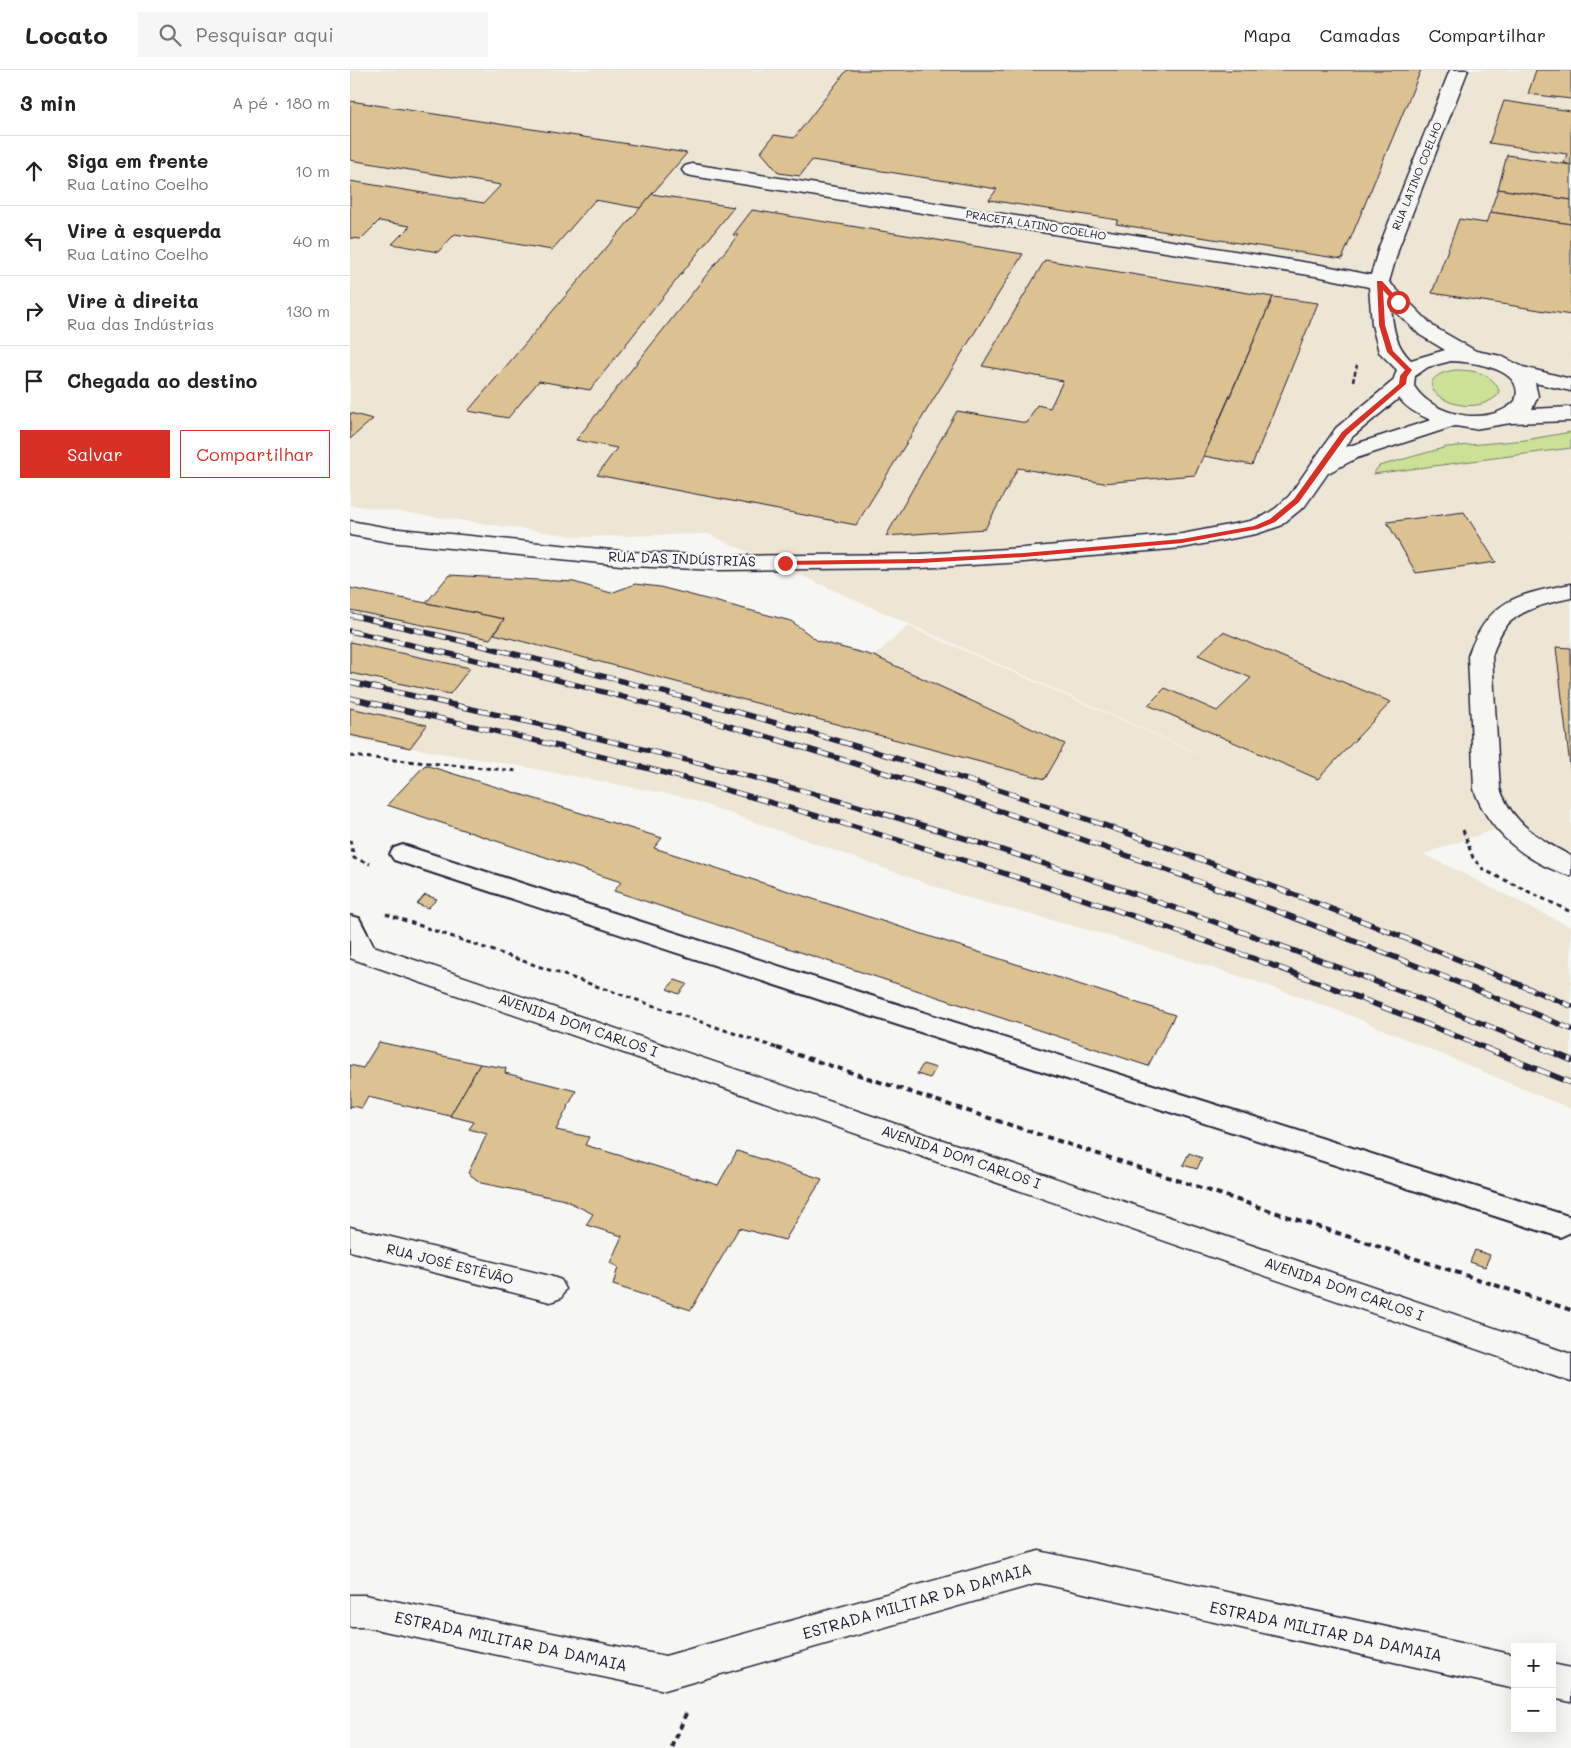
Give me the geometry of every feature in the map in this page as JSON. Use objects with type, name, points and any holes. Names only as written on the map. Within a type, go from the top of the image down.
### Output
[{"type":"street","name":"RUA LATINO COELHO","points":[[1453,420],[1433,415],[1417,406],[1406,395],[1406,377],[1390,352],[1382,325],[1380,283],[1389,247],[1459,70]]},
{"type":"street","name":"PRACETA LATINO COELHO","points":[[692,170],[1321,271],[1380,283]]},
{"type":"street","points":[[1380,283],[1426,331],[1470,356],[1495,362],[1515,372],[1571,385]]},
{"type":"street","name":"RUA DAS INDÚSTRIAS","points":[[350,528],[389,535],[622,558],[718,563],[920,561],[1024,555],[1182,541],[1256,528],[1272,521],[1297,501],[1344,433],[1406,377],[1419,362],[1434,357],[1470,356]]},
{"type":"street","points":[[1510,416],[1521,409],[1527,400],[1528,391],[1524,381],[1515,372]]},
{"type":"street","points":[[1453,420],[1473,422],[1510,416],[1571,414]]},
{"type":"street","name":"RUA DAS INDÚSTRIAS","points":[[1320,470],[1349,454],[1453,420]]},
{"type":"street","points":[[1571,591],[1531,600],[1499,619],[1488,637],[1480,656],[1487,789],[1490,802],[1498,815],[1520,838],[1571,867]]},
{"type":"street","name":"AVENIDA DOM CARLOS I","points":[[356,950],[1571,1368]]},
{"type":"street","name":"RUA JOSÉ ESTÊVÃO","points":[[350,1239],[550,1289]]},
{"type":"street","name":"ESTRADA MILITAR DA DAMAIA","points":[[350,1611],[365,1611],[665,1673],[1039,1567],[1511,1671]]},
{"type":"street","points":[[1556,1682],[1571,1685]]},
{"type":"lane","points":[[403,854],[874,1007],[1560,1225]]},
{"type":"lane","points":[[350,925],[356,950]]},
{"type":"path","points":[[350,756],[518,771]]},
{"type":"path","points":[[378,911],[815,1061],[1571,1310]]},
{"type":"shaded area","points":[[350,70],[1571,70],[1571,854],[1505,826],[1424,854],[1571,927],[1571,1109],[1342,1012],[1252,980],[1099,933],[965,897],[684,797],[508,764],[350,738],[350,588],[504,619],[494,634],[1045,779],[1065,744],[874,656],[908,626],[1235,770],[708,534],[581,537],[350,505]]},
{"type":"green space","points":[[1455,370],[1481,373],[1487,376],[1499,391],[1497,396],[1483,404],[1468,406],[1441,398],[1433,390],[1432,382],[1438,375]]},
{"type":"green space","points":[[1571,432],[1571,448],[1373,474],[1379,466],[1447,447],[1525,440]]},
{"type":"building","points":[[847,70],[1421,70],[1342,259],[1116,224],[1118,220],[989,200],[997,189],[812,160],[800,176],[779,173],[761,152],[774,135],[794,138]]},
{"type":"building","points":[[1536,70],[1571,70],[1571,99],[1528,94]]},
{"type":"building","points":[[350,101],[687,153],[640,208],[595,200],[552,250],[455,234],[438,252],[392,244],[410,226],[379,221],[361,239],[350,238],[350,181],[484,203],[501,185],[350,160]]},
{"type":"building","points":[[1504,101],[1571,111],[1571,165],[1564,163],[1567,154],[1489,143]]},
{"type":"building","points":[[1507,155],[1571,165],[1571,200],[1498,189]]},
{"type":"building","points":[[1498,189],[1571,200],[1571,224],[1490,212]]},
{"type":"building","points":[[652,194],[734,207],[590,390],[539,381],[508,418],[468,411]]},
{"type":"building","points":[[752,210],[1023,254],[856,525],[597,475],[617,448],[576,440],[738,235],[733,235]]},
{"type":"building","points":[[1490,212],[1571,224],[1571,315],[1432,293],[1459,219],[1486,223]]},
{"type":"building","points":[[1045,260],[1273,297],[1195,475],[1103,483],[1018,468],[985,529],[886,536],[957,411],[1027,423],[1037,405],[1050,408],[1063,381],[982,366]]},
{"type":"building","points":[[1273,297],[1318,303],[1252,465],[1204,456]]},
{"type":"building","points":[[350,413],[373,419],[350,439]]},
{"type":"building","points":[[1464,512],[1496,562],[1416,573],[1387,522]]},
{"type":"building","points":[[449,575],[574,582],[611,593],[635,584],[660,587],[791,621],[818,641],[874,656],[1065,744],[1045,779],[494,634],[504,619],[426,603]]},
{"type":"building","points":[[350,588],[504,619],[490,639],[350,610]]},
{"type":"building","points":[[1223,632],[1391,702],[1318,779],[1148,705],[1165,688],[1217,711],[1251,678],[1198,655]]},
{"type":"building","points":[[350,642],[470,668],[450,694],[350,673]]},
{"type":"building","points":[[1556,647],[1571,648],[1571,775]]},
{"type":"building","points":[[350,708],[427,725],[410,748],[350,735]]},
{"type":"building","points":[[425,765],[662,838],[654,848],[1175,1015],[1148,1066],[614,891],[621,882],[387,805]]},
{"type":"building","points":[[425,895],[437,899],[428,908],[417,904]]},
{"type":"building","points":[[675,980],[687,984],[679,994],[667,989]]},
{"type":"building","points":[[379,1042],[480,1064],[450,1116],[368,1097],[362,1108],[351,1106],[350,1108],[350,1065],[363,1068]]},
{"type":"building","points":[[480,1064],[506,1068],[505,1073],[576,1091],[556,1130],[589,1137],[585,1145],[718,1185],[737,1151],[822,1179],[785,1240],[739,1228],[691,1310],[613,1285],[618,1267],[610,1263],[622,1236],[586,1225],[593,1214],[565,1200],[481,1183],[468,1173],[487,1134],[469,1129],[474,1122],[450,1116]]},
{"type":"building","points":[[923,1064],[936,1068],[930,1078],[917,1074]]},
{"type":"building","points":[[1189,1153],[1202,1158],[1197,1169],[1183,1165]]},
{"type":"building","points":[[1475,1250],[1490,1255],[1485,1267],[1470,1262]]},
{"type":"railway","points":[[350,615],[660,691],[891,756],[967,780],[1120,831],[1271,886],[1571,1006]]},
{"type":"railway","points":[[350,631],[625,697],[788,743],[987,806],[1184,876],[1378,950],[1571,1029]]},
{"type":"railway","points":[[350,682],[668,755],[794,788],[944,832],[1118,888],[1290,949],[1545,1049]]},
{"type":"railway","points":[[350,698],[508,734],[665,773],[770,802],[978,865],[1184,933],[1286,970],[1488,1049]]},
{"type":"railway","points":[[1485,1048],[1571,1083]]},
{"type":"railway","points":[[1542,1048],[1571,1060]]},
{"type":"route","points":[[785,563],[920,561],[1024,555],[1182,541],[1256,528],[1272,521],[1297,501],[1344,433],[1365,418],[1402,384],[1408,370],[1390,352],[1382,325],[1380,283],[1398,302]]}]
